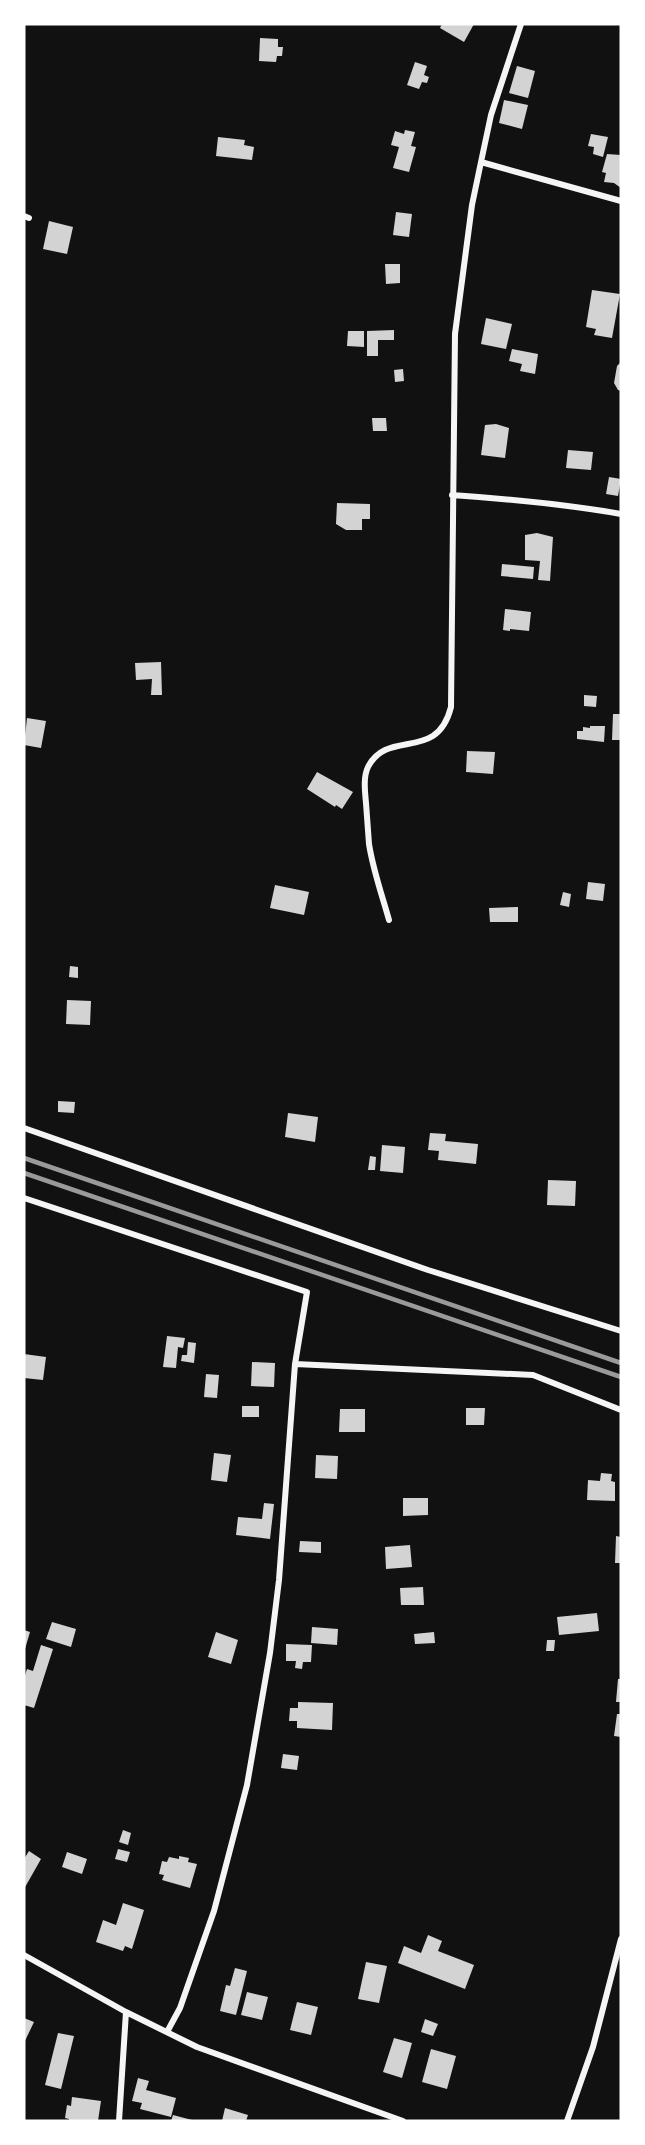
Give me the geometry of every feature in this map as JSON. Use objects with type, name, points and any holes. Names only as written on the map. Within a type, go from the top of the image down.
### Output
[{"type":"street","points":[[389,920],[369,846],[365,784],[368,768],[378,754],[393,747],[423,741],[437,734],[447,722],[451,707],[455,334],[472,205],[491,115],[521,24]]},
{"type":"street","points":[[481,162],[621,201]]},
{"type":"street","points":[[452,495],[583,507],[621,515]]},
{"type":"street","points":[[24,1128],[428,1270],[621,1331]]},
{"type":"street","points":[[24,1198],[306,1292],[295,1364],[279,1580],[270,1653],[247,1785],[214,1911],[180,2008],[167,2032]]},
{"type":"street","points":[[295,1364],[533,1375],[621,1410]]},
{"type":"street","points":[[567,2121],[593,2048],[621,1939]]},
{"type":"street","points":[[24,1955],[126,2012],[197,2047],[403,2121]]},
{"type":"street","points":[[120,2121],[126,2012]]},
{"type":"building","points":[[442,24],[474,24],[464,42],[440,28]]},
{"type":"building","points":[[260,38],[278,39],[278,47],[283,47],[282,56],[277,56],[276,62],[259,61]]},
{"type":"building","points":[[415,62],[427,66],[424,75],[429,77],[427,83],[422,82],[419,89],[407,85]]},
{"type":"building","points":[[517,66],[535,71],[528,98],[509,93]]},
{"type":"building","points":[[504,100],[528,105],[522,129],[499,123]]},
{"type":"building","points":[[405,130],[415,132],[411,146],[416,147],[409,172],[393,168],[399,147],[391,145],[395,131],[404,134]]},
{"type":"building","points":[[591,134],[608,137],[603,157],[593,154],[594,147],[588,146]]},
{"type":"building","points":[[218,137],[245,140],[244,145],[254,147],[252,160],[216,156]]},
{"type":"building","points":[[607,154],[621,155],[621,188],[614,183],[604,182],[606,173],[602,172]]},
{"type":"building","points":[[396,212],[412,214],[409,237],[393,235]]},
{"type":"building","points":[[49,221],[73,227],[67,254],[43,249]]},
{"type":"building","points":[[385,264],[400,264],[400,283],[386,284]]},
{"type":"building","points":[[592,290],[620,294],[612,338],[594,335],[596,329],[586,327]]},
{"type":"building","points":[[486,318],[512,324],[506,349],[481,344]]},
{"type":"building","points":[[394,330],[394,340],[378,340],[378,356],[367,356],[367,331]]},
{"type":"building","points":[[348,331],[364,331],[364,347],[347,346]]},
{"type":"building","points":[[512,349],[538,354],[535,374],[520,371],[522,364],[509,361]]},
{"type":"building","points":[[621,362],[621,391],[614,383],[617,366]]},
{"type":"building","points":[[403,369],[404,381],[395,382],[394,370]]},
{"type":"building","points":[[372,418],[386,418],[387,431],[373,431]]},
{"type":"building","points":[[496,424],[509,428],[505,458],[481,455],[485,425]]},
{"type":"building","points":[[568,450],[593,452],[591,470],[566,468]]},
{"type":"building","points":[[609,477],[621,479],[618,496],[606,494]]},
{"type":"building","points":[[337,503],[370,504],[370,519],[362,519],[362,530],[346,530],[336,524]]},
{"type":"building","points":[[537,533],[553,537],[550,581],[538,580],[540,561],[525,560],[525,535]]},
{"type":"building","points":[[502,564],[534,567],[533,579],[501,576]]},
{"type":"building","points":[[505,609],[531,612],[529,631],[503,630]]},
{"type":"building","points":[[161,662],[162,695],[151,695],[152,679],[136,680],[135,663]]},
{"type":"building","points":[[584,695],[597,696],[596,707],[584,706]]},
{"type":"building","points":[[613,714],[621,714],[621,740],[612,740]]},
{"type":"building","points":[[27,718],[46,721],[41,748],[24,745]]},
{"type":"building","points":[[590,726],[605,726],[604,742],[577,739],[577,731],[583,731],[583,727],[590,728]]},
{"type":"building","points":[[467,751],[495,752],[493,774],[466,772]]},
{"type":"building","points":[[317,772],[353,792],[342,809],[307,789]]},
{"type":"building","points":[[588,882],[605,884],[603,901],[586,899]]},
{"type":"building","points":[[275,885],[309,892],[304,915],[270,908]]},
{"type":"building","points":[[563,892],[571,894],[569,907],[560,905]]},
{"type":"building","points":[[518,907],[518,922],[490,922],[489,908]]},
{"type":"building","points":[[70,966],[78,967],[78,978],[69,977]]},
{"type":"building","points":[[67,1000],[91,1001],[90,1025],[66,1024]]},
{"type":"building","points":[[58,1101],[75,1102],[74,1113],[58,1112]]},
{"type":"building","points":[[288,1113],[318,1117],[315,1142],[285,1137]]},
{"type":"building","points":[[430,1133],[446,1134],[445,1141],[478,1144],[476,1164],[438,1160],[439,1151],[428,1150]]},
{"type":"building","points":[[382,1145],[405,1147],[403,1173],[380,1171]]},
{"type":"building","points":[[370,1156],[376,1157],[375,1170],[368,1170]]},
{"type":"building","points":[[548,1180],[576,1181],[575,1206],[547,1205]]},
{"type":"building","points":[[167,1336],[185,1338],[183,1348],[178,1347],[176,1368],[163,1367]]},
{"type":"building","points":[[188,1342],[196,1343],[194,1363],[181,1361],[182,1355],[187,1355]]},
{"type":"building","points":[[24,1354],[46,1357],[43,1380],[24,1378]]},
{"type":"building","points":[[252,1362],[275,1363],[274,1387],[251,1386]]},
{"type":"building","points":[[206,1374],[219,1375],[217,1398],[204,1397]]},
{"type":"building","points":[[242,1406],[259,1406],[259,1417],[242,1417]]},
{"type":"building","points":[[466,1408],[485,1408],[484,1425],[466,1425]]},
{"type":"building","points":[[340,1409],[365,1409],[365,1432],[339,1432]]},
{"type":"building","points":[[214,1453],[231,1455],[227,1482],[211,1480]]},
{"type":"building","points":[[316,1455],[338,1456],[337,1479],[315,1478]]},
{"type":"building","points":[[601,1473],[612,1474],[611,1481],[615,1482],[615,1501],[587,1500],[588,1480],[600,1481]]},
{"type":"building","points":[[403,1498],[428,1498],[428,1515],[403,1516]]},
{"type":"building","points":[[264,1503],[274,1504],[270,1539],[236,1535],[238,1517],[262,1519]]},
{"type":"building","points":[[616,1536],[621,1537],[621,1563],[615,1563]]},
{"type":"building","points":[[300,1541],[321,1542],[321,1553],[299,1552]]},
{"type":"building","points":[[410,1545],[412,1567],[386,1569],[385,1547]]},
{"type":"building","points":[[423,1587],[424,1605],[401,1605],[400,1588]]},
{"type":"building","points":[[597,1613],[599,1631],[559,1635],[557,1617]]},
{"type":"building","points":[[52,1622],[76,1629],[71,1647],[46,1639]]},
{"type":"building","points":[[312,1627],[338,1629],[337,1645],[311,1643]]},
{"type":"building","points":[[24,1630],[30,1632],[25,1649],[24,1649]]},
{"type":"building","points":[[216,1632],[238,1640],[231,1664],[208,1657]]},
{"type":"building","points":[[434,1632],[435,1643],[415,1644],[414,1634]]},
{"type":"building","points":[[547,1640],[555,1640],[554,1651],[546,1651]]},
{"type":"building","points":[[286,1644],[312,1645],[311,1662],[303,1662],[302,1669],[295,1668],[296,1661],[286,1661]]},
{"type":"building","points":[[41,1645],[53,1649],[34,1708],[24,1705],[24,1679],[27,1669],[33,1671]]},
{"type":"building","points":[[618,1679],[621,1679],[621,1702],[616,1702]]},
{"type":"building","points":[[298,1702],[333,1703],[332,1730],[297,1728],[297,1721],[289,1721],[290,1708],[298,1708]]},
{"type":"building","points":[[617,1714],[621,1714],[621,1737],[614,1736]]},
{"type":"building","points":[[283,1754],[299,1756],[297,1770],[281,1768]]},
{"type":"building","points":[[123,1830],[131,1833],[128,1845],[119,1842]]},
{"type":"building","points":[[118,1849],[130,1852],[127,1862],[115,1859]]},
{"type":"building","points":[[29,1851],[41,1859],[24,1889],[24,1859]]},
{"type":"building","points":[[67,1852],[87,1859],[82,1874],[62,1867]]},
{"type":"building","points":[[179,1856],[189,1858],[188,1862],[197,1864],[190,1888],[162,1880],[164,1875],[159,1874],[162,1861],[167,1862],[169,1857],[179,1859]]},
{"type":"building","points":[[123,1903],[144,1910],[132,1949],[125,1946],[123,1951],[96,1942],[103,1920],[116,1925]]},
{"type":"building","points":[[428,1935],[442,1941],[438,1951],[474,1965],[465,1989],[398,1963],[404,1946],[421,1953]]},
{"type":"building","points":[[366,1962],[387,1966],[379,2003],[358,1999]]},
{"type":"building","points":[[235,1968],[247,1971],[236,2015],[220,2011],[226,1985],[230,1986]]},
{"type":"building","points":[[247,1992],[268,1997],[262,2020],[241,2015]]},
{"type":"building","points":[[297,2002],[318,2007],[311,2035],[290,2030]]},
{"type":"building","points":[[24,2018],[34,2022],[24,2043]]},
{"type":"building","points":[[425,2019],[438,2024],[433,2036],[421,2032]]},
{"type":"building","points":[[58,2033],[74,2036],[61,2089],[45,2085]]},
{"type":"building","points":[[394,2038],[412,2043],[402,2078],[383,2072]]},
{"type":"building","points":[[431,2049],[456,2056],[447,2089],[422,2082]]},
{"type":"building","points":[[138,2078],[149,2081],[146,2090],[176,2098],[171,2117],[140,2109],[142,2103],[132,2101]]},
{"type":"building","points":[[72,2097],[101,2101],[98,2121],[69,2121],[65,2118],[67,2105],[71,2106]]},
{"type":"building","points":[[225,2108],[248,2115],[246,2121],[222,2121]]},
{"type":"building","points":[[173,2115],[192,2120],[192,2121],[171,2121]]},
{"type":"railway","points":[[24,1158],[621,1363]]},
{"type":"railway","points":[[24,1173],[621,1377]]}]
